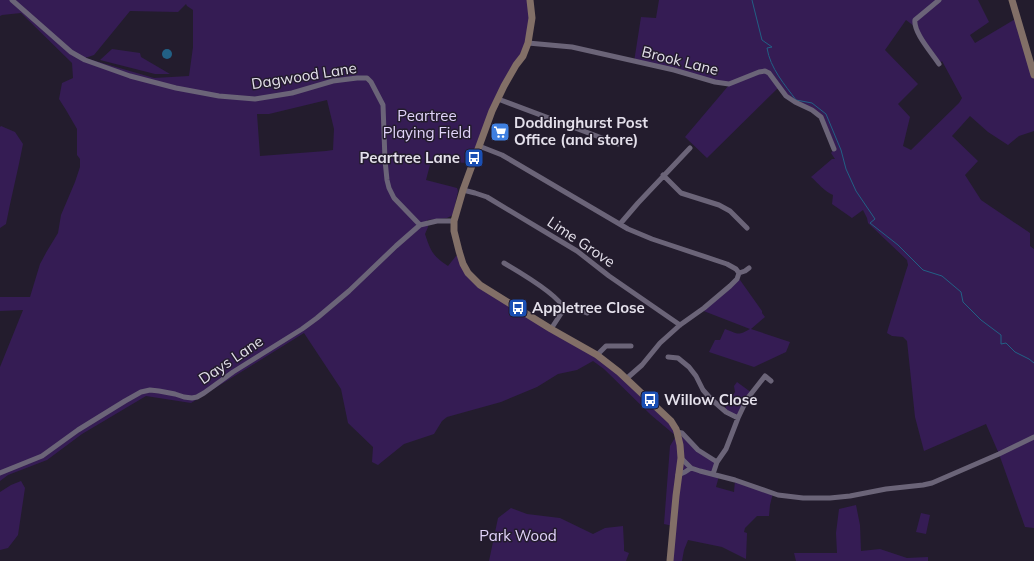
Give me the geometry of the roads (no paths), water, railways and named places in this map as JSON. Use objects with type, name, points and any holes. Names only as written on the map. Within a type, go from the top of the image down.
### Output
[{"type":"street","name":"Dagwood Lane","points":[[12,0],[71,52],[85,60],[130,76],[176,88],[219,96],[255,99],[292,93],[333,81],[367,78],[371,82],[383,106],[385,160],[389,188],[394,198],[420,225]]},
{"type":"street","points":[[530,0],[532,18],[528,44],[523,56],[511,72],[498,99],[479,146],[463,190],[454,221],[454,231],[463,264],[473,280],[551,329],[597,355],[626,379],[670,421],[677,432],[681,458],[670,561]]},
{"type":"street","points":[[939,0],[915,20],[914,25],[920,37],[939,64]]},
{"type":"street","points":[[1012,0],[1034,75]]},
{"type":"street","name":"Brook Lane","points":[[528,44],[572,48],[674,70],[715,82],[729,84],[765,71],[769,73],[786,96],[812,110],[821,117],[834,149]]},
{"type":"street","points":[[498,99],[618,144]]},
{"type":"street","points":[[479,146],[502,155],[628,228],[652,239],[727,264],[736,269],[739,273]]},
{"type":"street","points":[[620,224],[663,175],[690,148]]},
{"type":"street","points":[[663,175],[681,193],[719,205],[730,211],[747,228]]},
{"type":"street","name":"Lime Grove","points":[[463,190],[486,197],[577,251],[609,276],[680,325]]},
{"type":"street","name":"Days Lane","points":[[0,473],[42,456],[78,430],[142,392],[150,390],[184,397],[197,397],[317,318],[349,291],[420,225],[437,221],[454,221]]},
{"type":"street","points":[[504,263],[526,276],[558,300],[564,309]]},
{"type":"street","points":[[739,273],[749,268]]},
{"type":"street","points":[[626,379],[642,365],[660,343],[680,325],[704,308],[730,286],[737,279],[739,273]]},
{"type":"street","points":[[564,309],[574,308],[587,313]]},
{"type":"street","points":[[551,329],[564,309]]},
{"type":"street","points":[[597,355],[606,346],[631,346]]},
{"type":"street","points":[[668,356],[678,358],[689,367],[696,376],[703,390],[710,398],[726,412],[738,418]]},
{"type":"street","points":[[713,474],[717,462],[726,449],[747,399],[765,376],[771,381]]},
{"type":"street","points":[[677,432],[682,433],[698,450],[717,462]]},
{"type":"street","points":[[681,458],[691,468],[735,480],[778,495],[803,498],[836,498],[932,483],[1034,437]]},
{"type":"street","points":[[678,475],[691,468]]},
{"type":"water","points":[[167,49],[172,54],[167,59],[162,54]]},
{"type":"waterway","points":[[752,0],[762,40],[772,47],[767,48],[771,62],[796,100],[812,103],[826,114],[841,150],[846,169],[856,191],[875,219],[870,223],[898,245],[923,270],[942,276],[961,292],[963,302],[981,320],[1001,335],[1001,344],[1006,343],[1015,352],[1034,363]]},
{"type":"place","name":"Doddinghurst Post Office (and store)","points":[[500,132]]},
{"type":"place","name":"Peartree Lane","points":[[474,158]]},
{"type":"place","name":"Appletree Close","points":[[518,308]]},
{"type":"place","name":"Willow Close","points":[[650,400]]},
{"type":"park label","name":"Peartree Playing Field","points":[[427,124]]},
{"type":"park label","name":"Park Wood","points":[[518,536]]}]
